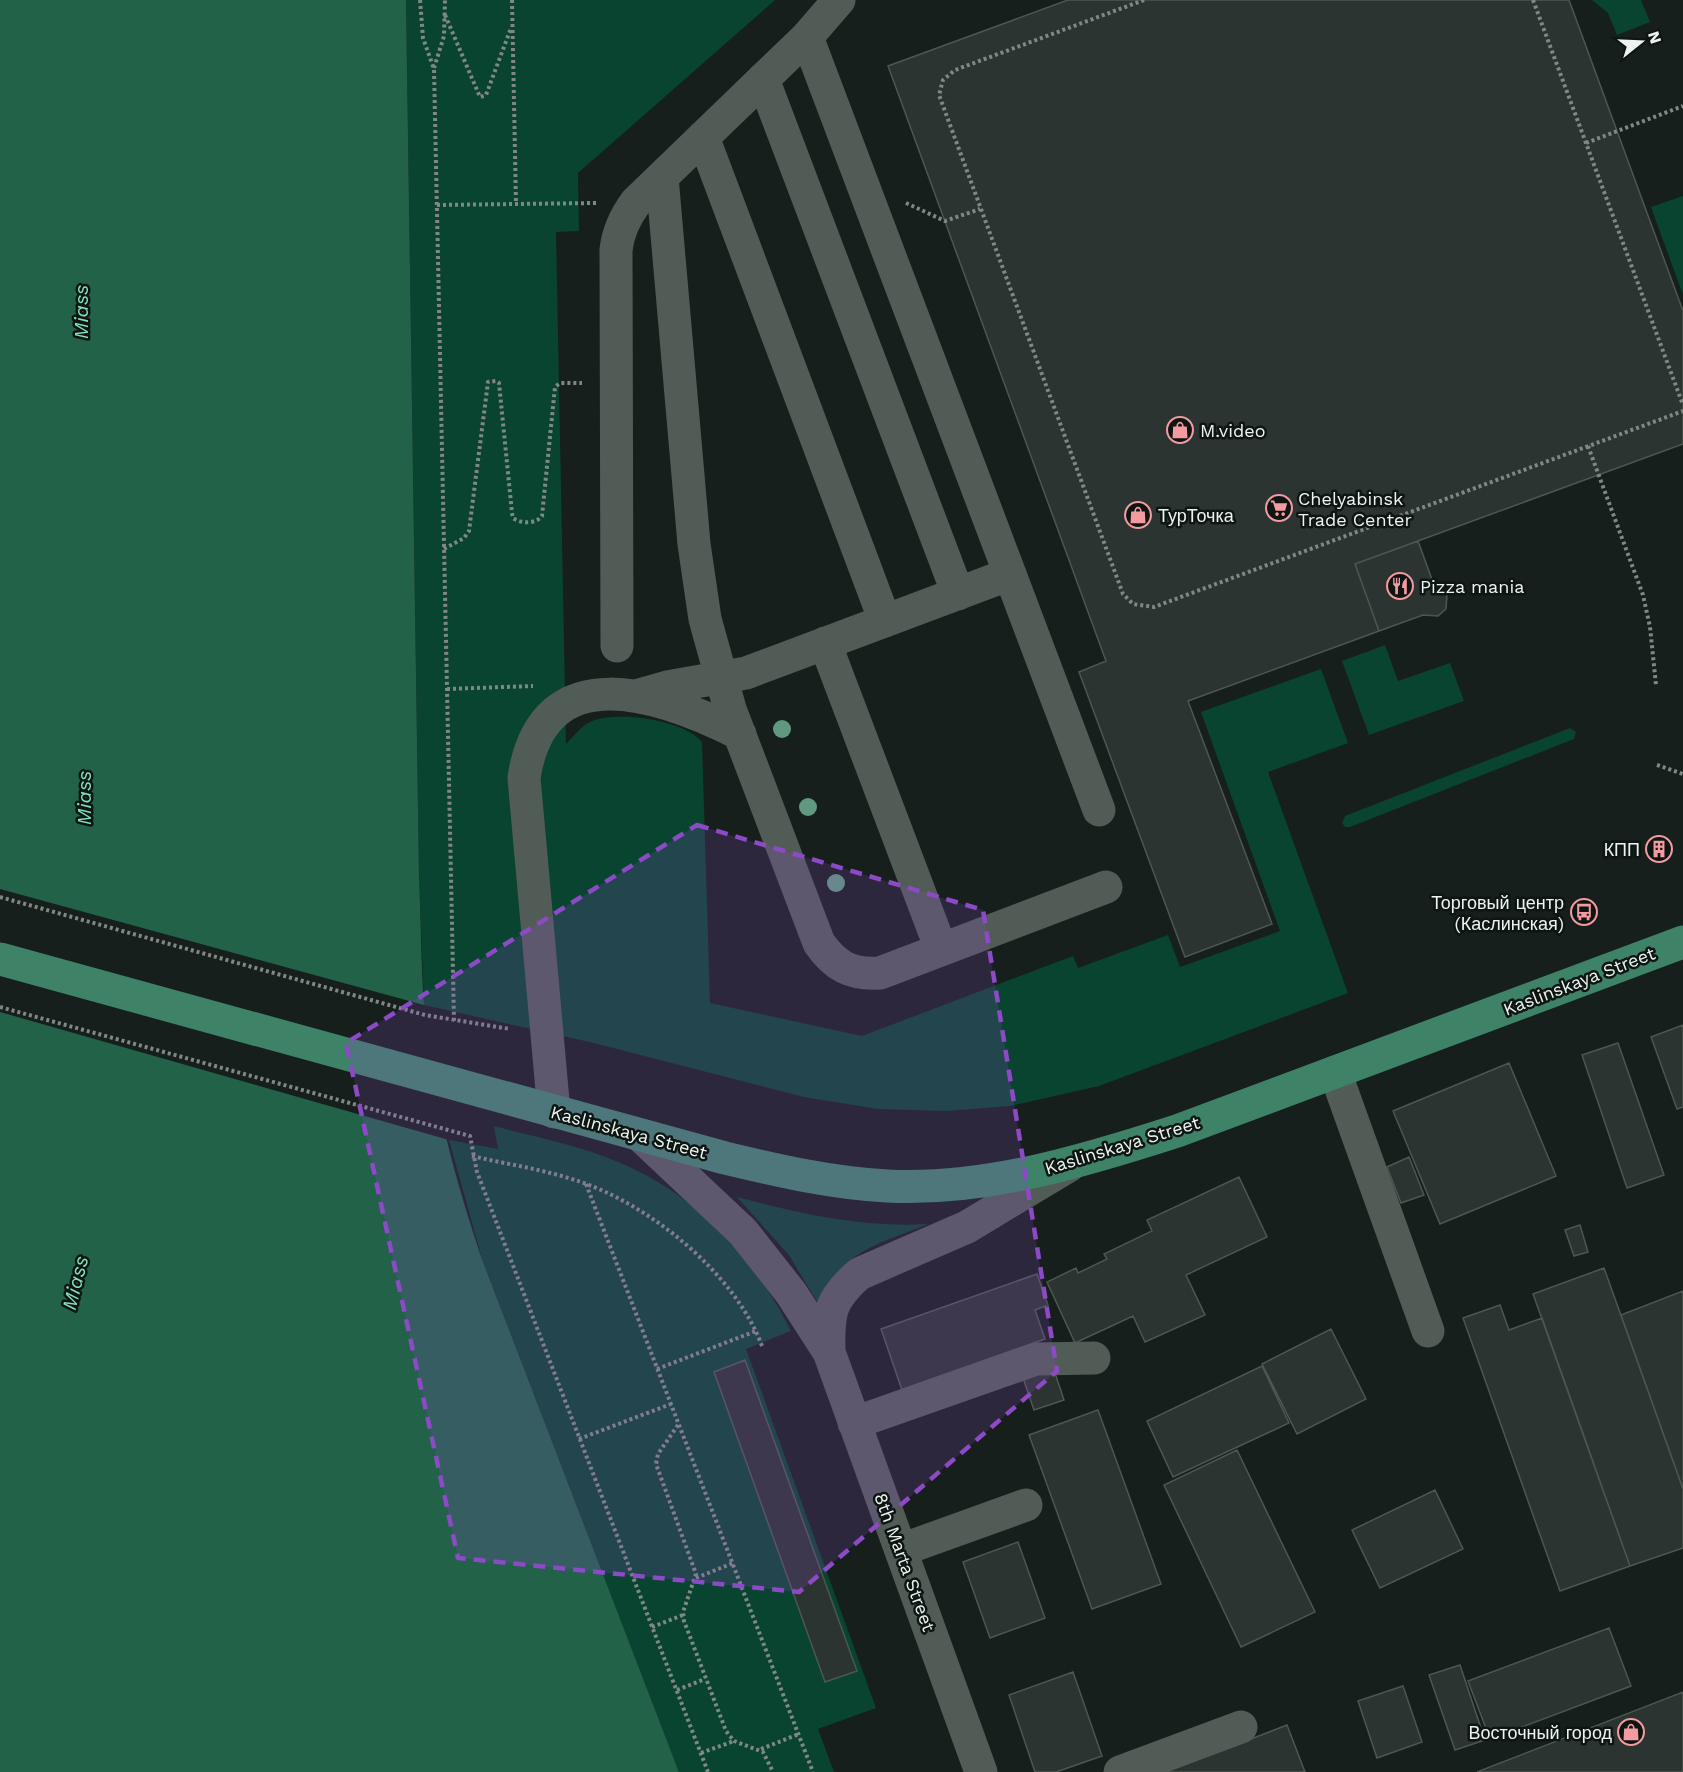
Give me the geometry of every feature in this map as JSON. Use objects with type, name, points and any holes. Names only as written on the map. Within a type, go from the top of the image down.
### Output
[{"type":"main road","name":"Kaslinskaya Street","points":[[0,958],[642,1137],[811,1178],[878,1185],[921,1186],[980,1180],[1076,1161],[1176,1131],[1683,942]]},
{"type":"street","points":[[616,646],[617,240],[626,216],[662,177],[807,37],[839,0]]},
{"type":"street","points":[[807,37],[1099,810]]},
{"type":"street","points":[[764,79],[958,594]]},
{"type":"street","points":[[704,137],[885,621]]},
{"type":"street","points":[[662,177],[699,586],[720,679],[819,943],[830,959],[844,969],[863,974],[880,973],[1106,887]]},
{"type":"street","points":[[554,1112],[524,778],[528,752],[544,722],[566,705],[595,695],[639,695],[677,685],[746,673],[1010,574]]},
{"type":"street","points":[[825,643],[941,950]]},
{"type":"street","points":[[639,695],[688,710],[740,734]]},
{"type":"street","points":[[1335,1072],[1428,1331]]},
{"type":"street","points":[[642,1137],[743,1232],[791,1293],[829,1352]]},
{"type":"street","points":[[829,1352],[828,1317],[833,1304],[847,1284],[859,1274],[967,1227],[1076,1161]]},
{"type":"street","name":"8th Marta Street","points":[[829,1352],[981,1772]]},
{"type":"street","points":[[854,1423],[1036,1359],[1094,1358]]},
{"type":"street","points":[[901,1550],[1026,1505]]},
{"type":"street","points":[[1120,1772],[1241,1727]]},
{"type":"path","points":[[420,0],[423,38],[434,69]]},
{"type":"path","points":[[445,0],[444,36],[434,69],[454,1022]]},
{"type":"path","points":[[512,0],[516,204]]},
{"type":"path","points":[[1144,0],[956,70],[943,80],[939,95],[1123,594],[1139,607],[1154,607],[1683,411]]},
{"type":"path","points":[[1533,0],[1683,405]]},
{"type":"path","points":[[446,15],[480,97],[486,95],[513,25]]},
{"type":"path","points":[[1586,143],[1683,106]]},
{"type":"path","points":[[904,202],[945,221],[980,208]]},
{"type":"path","points":[[437,205],[578,203]]},
{"type":"path","points":[[444,549],[464,538],[468,531],[488,382],[496,381],[499,384],[512,513],[513,518],[520,522],[537,521],[542,514],[555,387],[560,383],[616,382]]},
{"type":"path","points":[[1588,446],[1643,595],[1650,627],[1656,685]]},
{"type":"path","points":[[447,689],[519,687]]},
{"type":"path","points":[[1657,765],[1683,774]]},
{"type":"path","points":[[0,897],[425,1015],[454,1022],[510,1029]]},
{"type":"path","points":[[0,1007],[470,1136],[472,1156],[708,1772]]},
{"type":"path","points":[[472,1156],[586,1184],[616,1198],[674,1235],[700,1258],[725,1286],[756,1331],[762,1346]]},
{"type":"path","points":[[586,1184],[813,1772]]},
{"type":"path","points":[[657,1369],[756,1331]]},
{"type":"path","points":[[579,1439],[671,1404]]},
{"type":"path","points":[[679,1425],[658,1454],[656,1469],[696,1578],[683,1615],[705,1679],[726,1731],[734,1741],[760,1749],[799,1734]]},
{"type":"path","points":[[696,1578],[733,1563]]},
{"type":"path","points":[[652,1627],[683,1615]]},
{"type":"path","points":[[677,1690],[705,1679]]},
{"type":"path","points":[[701,1754],[734,1741]]},
{"type":"path","points":[[760,1749],[773,1772]]},
{"type":"highlighted area","points":[[697,825],[983,910],[1057,1371],[799,1592],[458,1558],[346,1043]]},
{"type":"shaded area","points":[[406,0],[775,0],[578,173],[579,231],[556,232],[566,744],[590,722],[616,717],[649,719],[666,723],[693,734],[702,742],[710,1003],[862,1036],[1073,956],[1078,968],[1168,935],[1180,967],[1280,931],[1201,712],[1321,669],[1348,743],[1268,772],[1348,993],[1099,1086],[1010,1106],[946,1111],[878,1109],[804,1097],[594,1043],[424,1005],[419,877]]},
{"type":"shaded area","points":[[1592,0],[1641,0],[1650,22],[1617,35],[1608,13]]},
{"type":"shaded area","points":[[1683,196],[1683,295],[1651,207]]},
{"type":"shaded area","points":[[1385,645],[1398,681],[1450,663],[1464,701],[1369,735],[1342,661]]},
{"type":"shaded area","points":[[1570,728],[1576,732],[1574,739],[1350,827],[1345,827],[1342,823],[1345,816]]},
{"type":"shaded area","points":[[494,1126],[603,1156],[646,1175],[673,1192],[697,1210],[741,1253],[776,1304],[791,1331],[746,1349],[876,1708],[818,1729],[834,1772],[679,1772],[483,1262],[449,1140],[498,1149]]},
{"type":"shaded area","points":[[737,1197],[784,1209],[856,1222],[928,1224],[877,1244],[850,1261],[838,1272],[819,1305],[789,1255]]},
{"type":"water","name":"Miass","points":[[0,0],[406,0],[419,877],[424,1005],[432,1070],[454,1167],[483,1262],[679,1772],[0,1772]]},
{"type":"pier","points":[[0,889],[424,1005],[435,1079],[449,1140],[0,1012]]},
{"type":"building","name":"Chelyabinsk Trade Center","points":[[1068,0],[1569,0],[1683,311],[1683,444],[1355,564],[1379,631],[1188,701],[1272,924],[1185,957],[1079,672],[1106,661],[888,66]]},
{"type":"building","name":"Pizza mania","points":[[1418,541],[1434,585],[1447,594],[1446,609],[1438,616],[1423,615],[1379,631],[1355,564]]},
{"type":"building","name":"КПП","points":[[1660,841],[1665,854],[1658,857],[1653,844]]},
{"type":"building","points":[[1683,1025],[1683,1107],[1677,1109],[1651,1037]]},
{"type":"building","points":[[1618,1043],[1664,1175],[1627,1188],[1582,1055]]},
{"type":"building","points":[[1509,1063],[1556,1176],[1440,1224],[1393,1111]]},
{"type":"building","points":[[1409,1157],[1424,1195],[1401,1203],[1387,1167]]},
{"type":"building","points":[[1239,1177],[1267,1237],[1186,1275],[1205,1315],[1145,1342],[1133,1316],[1075,1343],[1047,1282],[1076,1268],[1078,1273],[1107,1259],[1104,1254],[1152,1231],[1147,1220]]},
{"type":"building","points":[[1580,1225],[1588,1252],[1574,1256],[1565,1230]]},
{"type":"building","points":[[1604,1268],[1683,1489],[1683,1548],[1630,1566],[1533,1294]]},
{"type":"building","points":[[1037,1274],[1048,1305],[1035,1310],[1045,1339],[902,1390],[881,1329]]},
{"type":"building","points":[[1683,1291],[1683,1489],[1621,1315]]},
{"type":"building","points":[[1500,1305],[1509,1330],[1542,1318],[1630,1566],[1560,1591],[1463,1318]]},
{"type":"building","points":[[1331,1329],[1366,1399],[1297,1434],[1262,1364]]},
{"type":"building","points":[[745,1360],[857,1671],[825,1682],[714,1372]]},
{"type":"building","points":[[1262,1366],[1289,1423],[1173,1477],[1147,1421]]},
{"type":"building","points":[[1053,1367],[1064,1400],[1034,1410],[1023,1378]]},
{"type":"building","points":[[1098,1410],[1161,1584],[1092,1609],[1029,1435]]},
{"type":"building","points":[[1237,1450],[1315,1612],[1241,1647],[1164,1485]]},
{"type":"building","points":[[1435,1490],[1463,1549],[1380,1588],[1352,1530]]},
{"type":"building","points":[[1018,1542],[1045,1618],[990,1638],[963,1562]]},
{"type":"building","points":[[1609,1628],[1631,1686],[1490,1739],[1468,1681]]},
{"type":"building","points":[[1460,1665],[1485,1740],[1455,1750],[1429,1675]]},
{"type":"building","points":[[1073,1672],[1102,1756],[1056,1772],[1035,1772],[1009,1695]]},
{"type":"building","points":[[1403,1686],[1422,1742],[1377,1758],[1358,1701]]},
{"type":"building","name":"Восточный город","points":[[1683,1692],[1683,1772],[1477,1772]]},
{"type":"building","points":[[1287,1725],[1305,1772],[1166,1772]]},
{"type":"place","name":"M.video","points":[[1180,430]]},
{"type":"place","name":"Chelyabinsk Trade Center","points":[[1279,508]]},
{"type":"place","name":"ТурТочка","points":[[1138,515]]},
{"type":"place","name":"Pizza mania","points":[[1400,586]]},
{"type":"place","name":"КПП","points":[[1659,849]]},
{"type":"place","name":"Торговый центр (Каслинская)","points":[[1584,912]]},
{"type":"place","name":"Восточный город","points":[[1631,1732]]}]
